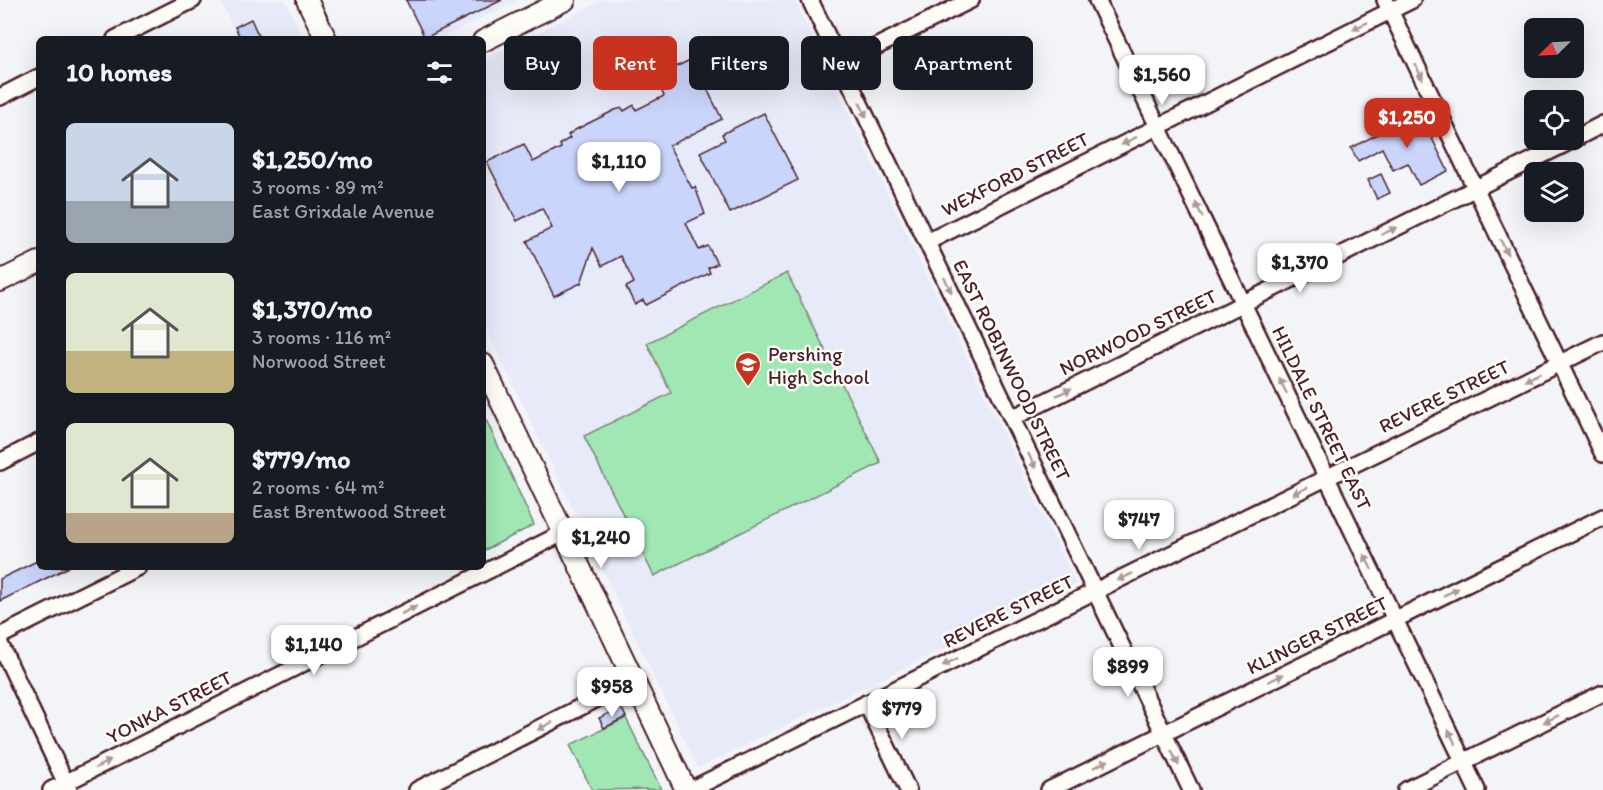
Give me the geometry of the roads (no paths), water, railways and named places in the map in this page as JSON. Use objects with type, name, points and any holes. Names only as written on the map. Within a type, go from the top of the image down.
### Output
[{"type":"street","points":[[121,36],[193,0]]},
{"type":"street","points":[[307,0],[325,36]]},
{"type":"street","points":[[486,40],[565,0]]},
{"type":"street","name":"EAST ROBINWOOD STREET","points":[[810,0],[827,36]]},
{"type":"street","points":[[881,44],[972,0]]},
{"type":"street","name":"HILDALE STREET EAST","points":[[1097,0],[1478,790]]},
{"type":"street","name":"WEXFORD STREET","points":[[927,242],[1158,126],[1388,5],[1412,0]]},
{"type":"street","points":[[1388,5],[1603,454]]},
{"type":"street","points":[[0,97],[36,79]]},
{"type":"street","name":"EAST ROBINWOOD STREET","points":[[854,90],[1191,790]]},
{"type":"street","name":"NORWOOD STREET","points":[[1584,134],[1603,124]]},
{"type":"street","name":"NORWOOD STREET","points":[[1012,418],[1551,150]]},
{"type":"street","points":[[0,281],[36,263]]},
{"type":"street","name":"REVERE STREET","points":[[688,790],[1603,342]]},
{"type":"street","points":[[489,392],[563,533],[688,790]]},
{"type":"street","points":[[0,462],[36,444]]},
{"type":"street","name":"KLINGER STREET","points":[[1049,790],[1603,517]]},
{"type":"street","name":"YONKA STREET","points":[[51,790],[68,786],[563,533]]},
{"type":"street","points":[[0,636],[132,570]]},
{"type":"street","points":[[0,644],[68,786]]},
{"type":"street","points":[[417,790],[634,680]]},
{"type":"street","points":[[1406,790],[1603,693]]},
{"type":"street","points":[[866,704],[908,790]]},
{"type":"place","name":"Pershing High School","points":[[748,388]]}]
